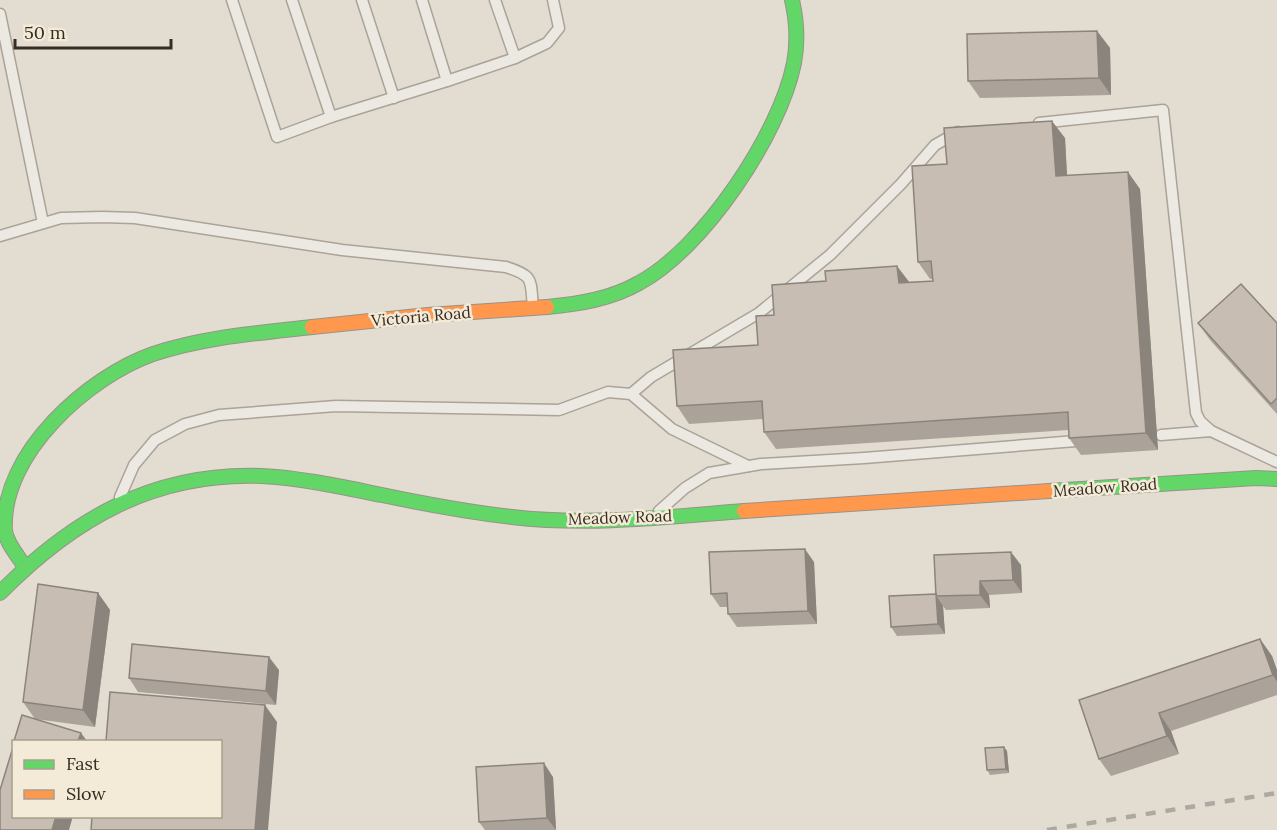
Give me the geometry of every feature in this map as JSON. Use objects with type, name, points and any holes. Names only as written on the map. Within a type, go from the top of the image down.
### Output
[{"type":"main road","name":"Victoria Road","points":[[25,567],[10,543],[2,521],[3,497],[14,468],[37,435],[74,398],[137,360],[194,343],[307,326],[572,305],[637,285],[672,260],[702,232],[718,212],[768,133],[784,96],[794,61],[797,27],[792,0]]},
{"type":"main road","name":"Meadow Road","points":[[0,593],[25,567],[77,526],[117,503],[181,483],[238,476],[303,481],[430,504],[565,520],[652,517],[1256,478],[1277,479]]},
{"type":"lane","points":[[232,0],[277,137],[331,117],[515,58],[547,44],[559,28],[553,0]]},
{"type":"lane","points":[[292,0],[331,117]]},
{"type":"lane","points":[[362,0],[394,98]]},
{"type":"lane","points":[[422,0],[447,81]]},
{"type":"lane","points":[[495,0],[515,58]]},
{"type":"lane","points":[[0,14],[43,223]]},
{"type":"lane","points":[[1033,124],[1163,110],[1194,403],[1200,421],[1211,431],[1277,462]]},
{"type":"lane","points":[[631,393],[651,376],[759,313],[830,255],[902,184],[935,145],[959,131],[969,130]]},
{"type":"lane","points":[[0,236],[61,218],[135,219],[342,250],[506,267],[524,273],[530,279],[533,308]]},
{"type":"lane","points":[[117,503],[134,465],[155,440],[185,424],[219,415],[336,406],[559,410],[608,392],[631,393],[672,429],[748,466]]},
{"type":"lane","points":[[1161,435],[1211,431]]},
{"type":"lane","points":[[652,517],[685,488],[709,473],[748,466],[1076,441]]},
{"type":"building","points":[[1097,31],[1099,78],[968,81],[967,34]]},
{"type":"building","points":[[1052,121],[1056,176],[1128,172],[1146,433],[1069,438],[1068,412],[764,432],[762,401],[677,406],[673,350],[758,345],[756,316],[774,315],[772,285],[826,281],[825,271],[897,266],[899,283],[933,281],[931,261],[918,262],[912,166],[947,164],[944,128]]},
{"type":"building","points":[[1241,284],[1277,323],[1277,398],[1271,404],[1198,323]]},
{"type":"building","points":[[805,549],[808,611],[728,614],[727,593],[711,594],[709,552]]},
{"type":"building","points":[[1011,552],[1013,580],[980,581],[980,595],[936,596],[934,555]]},
{"type":"building","points":[[38,584],[98,593],[83,710],[23,702]]},
{"type":"building","points":[[936,594],[938,624],[891,627],[889,596]]},
{"type":"building","points":[[1260,639],[1273,675],[1159,713],[1167,736],[1099,759],[1079,700]]},
{"type":"building","points":[[132,644],[269,657],[266,691],[129,678]]},
{"type":"building","points":[[110,692],[265,705],[255,830],[91,830],[92,818],[222,818],[222,740],[106,740]]},
{"type":"building","points":[[22,715],[81,733],[78,740],[14,740]]},
{"type":"building","points":[[1004,747],[1006,769],[987,770],[985,748]]},
{"type":"building","points":[[12,751],[12,818],[55,818],[52,830],[0,830],[0,790]]},
{"type":"building","points":[[544,763],[547,818],[479,822],[476,767]]},
{"type":"railway","points":[[1047,830],[1277,793]]},
{"type":"traffic: fast","points":[[547,307],[594,300],[628,289],[663,267],[712,217],[756,155],[773,123],[786,91],[796,47],[796,24],[792,0]]},
{"type":"traffic: fast","points":[[25,567],[6,536],[7,502],[17,474],[33,447],[77,399],[128,365],[172,348],[212,340],[312,327]]},
{"type":"traffic: fast","points":[[0,593],[57,543],[86,522],[118,505],[185,482],[222,477],[261,476],[292,479],[414,502],[541,520],[628,520],[744,511]]},
{"type":"traffic: fast","points":[[1049,491],[1256,478],[1277,479]]},
{"type":"traffic: slow","points":[[312,327],[428,315],[547,307]]},
{"type":"traffic: slow","points":[[744,511],[1049,491]]}]
